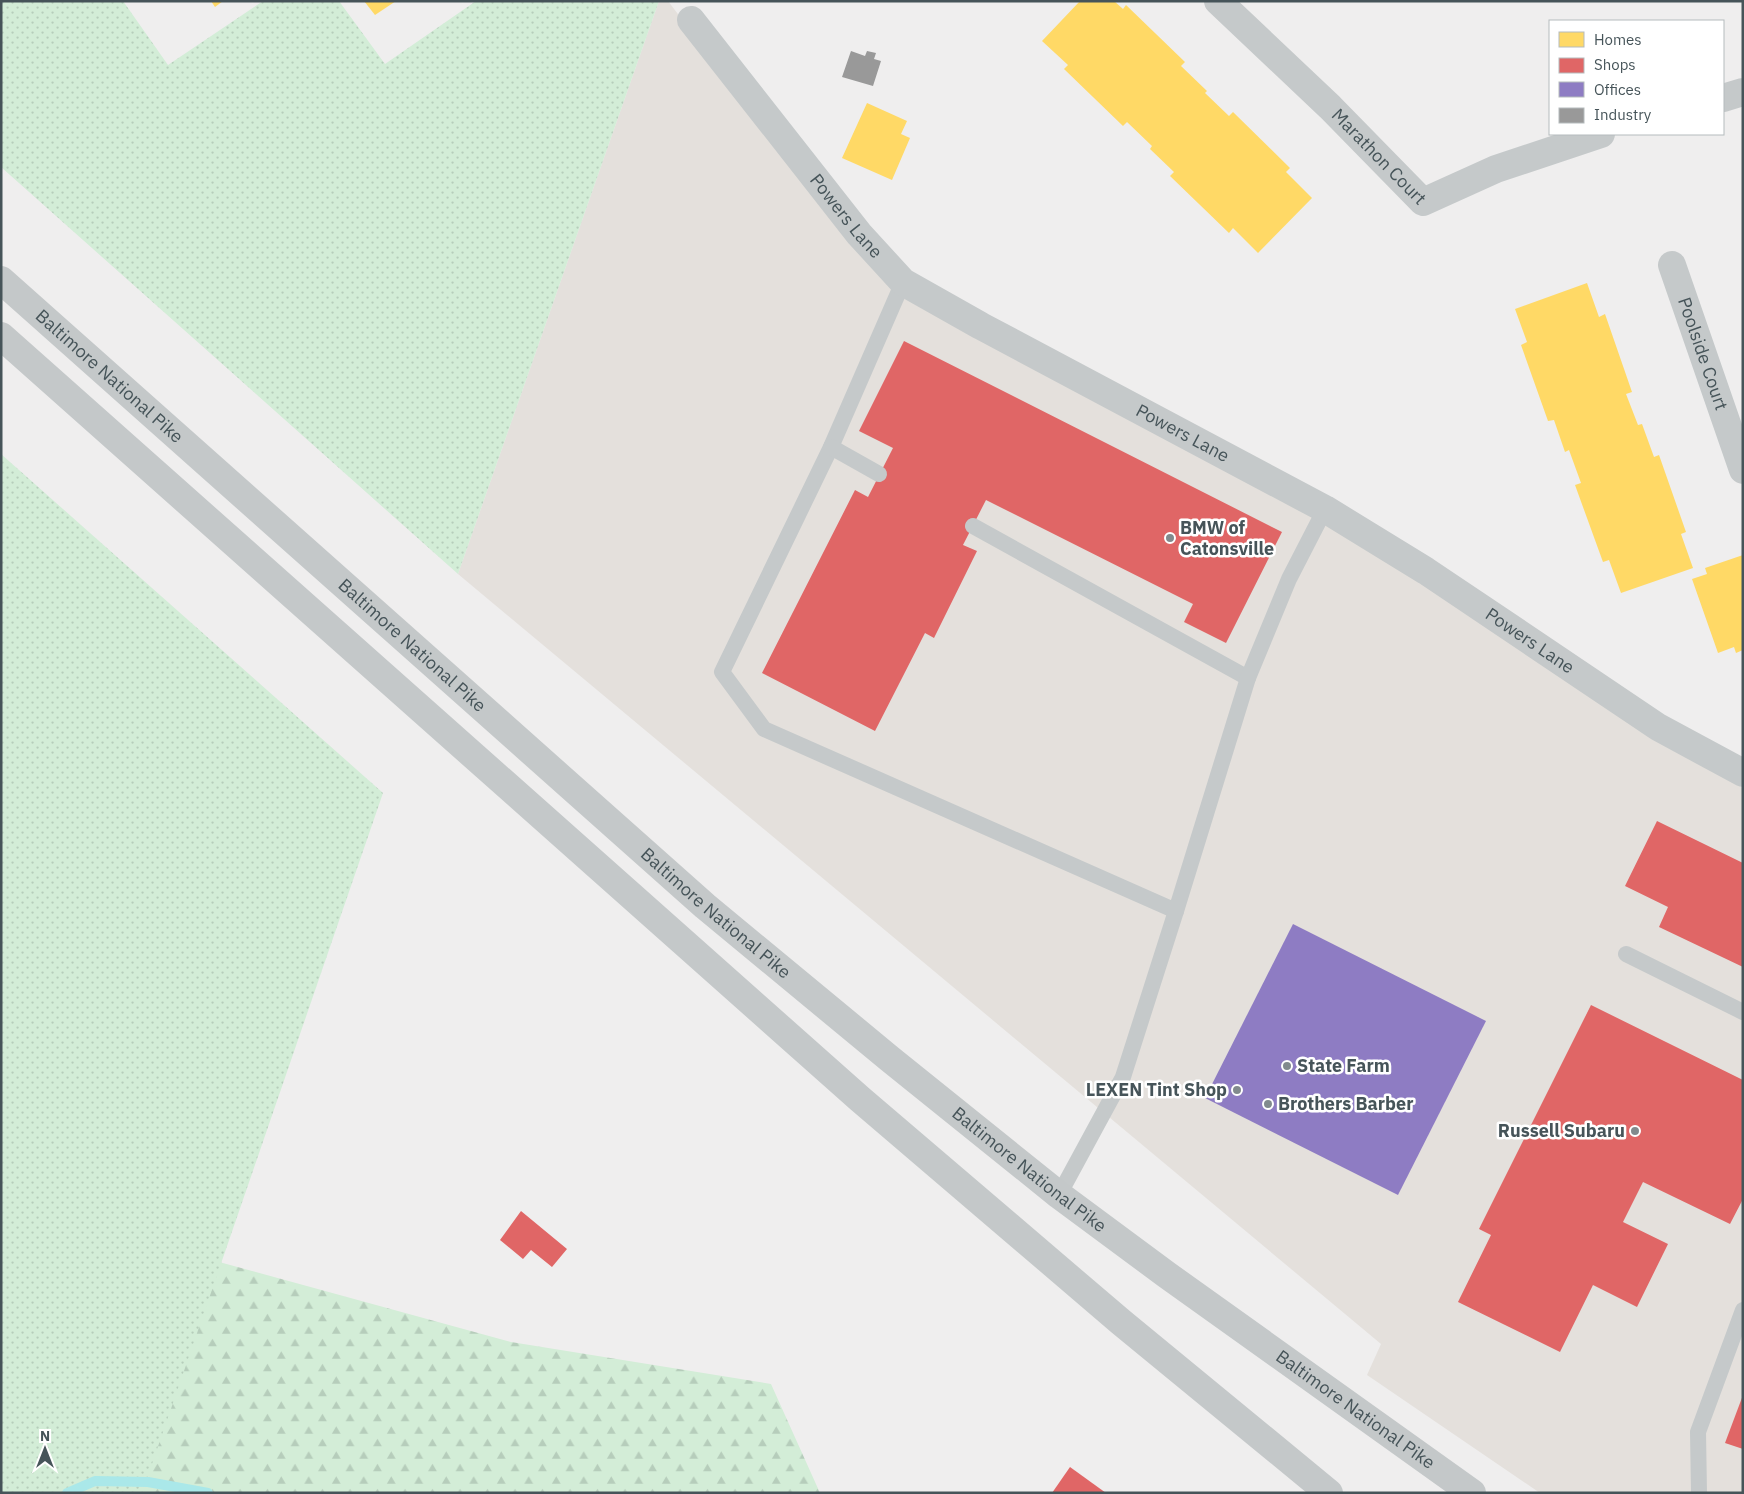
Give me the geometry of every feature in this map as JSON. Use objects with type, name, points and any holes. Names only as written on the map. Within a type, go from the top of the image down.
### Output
[{"type":"main road","name":"Baltimore National Pike","points":[[1,280],[705,906],[897,1065],[1059,1194],[1167,1275],[1472,1493]]},
{"type":"main road","points":[[1,336],[860,1099],[1121,1322],[1329,1493]]},
{"type":"street","name":"Marathon Court","points":[[1218,1],[1330,107],[1423,202],[1496,170],[1598,135]]},
{"type":"street","name":"Powers Lane","points":[[691,20],[858,234],[903,282],[981,326],[1325,509],[1426,571],[1658,728],[1743,773]]},
{"type":"street","points":[[1724,98],[1743,92]]},
{"type":"street","name":"Poolside Court","points":[[1672,265],[1743,470]]},
{"type":"lane","points":[[903,282],[831,447],[722,672],[764,728],[1176,911]]},
{"type":"lane","points":[[831,447],[879,474]]},
{"type":"lane","points":[[1059,1194],[1122,1077],[1176,911],[1248,678],[1289,579],[1325,509]]},
{"type":"lane","points":[[973,526],[1248,678]]},
{"type":"lane","points":[[1626,954],[1743,1012]]},
{"type":"lane","points":[[1699,1493],[1698,1432],[1743,1310]]},
{"type":"shaded area","points":[[659,1],[668,1],[851,241],[1301,504],[1421,580],[1653,739],[1743,788],[1743,1493],[1540,1493],[1367,1375],[1381,1344],[458,574]]},
{"type":"green space","points":[[1,1],[123,1],[168,65],[263,1],[339,1],[385,64],[476,1],[659,1],[458,574],[1,167]]},
{"type":"green space","points":[[1,454],[383,793],[142,1493],[1,1493]]},
{"type":"green space","points":[[1,484],[201,1257],[511,1342],[771,1384],[820,1493],[1,1493]]},
{"type":"building: Homes","points":[[211,1],[223,1],[215,7]]},
{"type":"building: Homes","points":[[364,1],[396,1],[375,15]]},
{"type":"building: Homes","points":[[1080,1],[1114,1],[1123,9],[1126,5],[1185,62],[1181,66],[1207,91],[1205,93],[1229,116],[1233,112],[1290,168],[1286,172],[1312,198],[1258,253],[1233,228],[1229,233],[1170,176],[1174,172],[1150,149],[1152,146],[1127,122],[1123,126],[1064,69],[1068,65],[1042,41]]},
{"type":"building: Homes","points":[[867,103],[907,121],[901,134],[910,138],[892,180],[842,158]]},
{"type":"building: Homes","points":[[1587,283],[1599,317],[1605,314],[1632,392],[1626,394],[1638,425],[1642,424],[1654,457],[1659,455],[1686,532],[1681,534],[1693,568],[1621,593],[1609,560],[1603,562],[1575,485],[1581,483],[1569,450],[1565,452],[1554,420],[1548,421],[1521,345],[1527,342],[1515,309]]},
{"type":"building: Homes","points":[[1743,555],[1743,650],[1736,653],[1734,647],[1718,653],[1692,579],[1707,574],[1705,568]]},
{"type":"building: Shops","name":"BMW of Catonsville","points":[[904,341],[1282,532],[1226,643],[1184,622],[1193,604],[986,500],[963,545],[977,551],[934,638],[925,633],[875,731],[762,673],[855,490],[868,497],[893,448],[859,431]]},
{"type":"building: Shops","points":[[1657,821],[1743,863],[1743,967],[1659,927],[1668,907],[1625,886]]},
{"type":"building: Shops","name":"Russell Subaru","points":[[1591,1005],[1743,1080],[1743,1199],[1730,1224],[1643,1182],[1623,1222],[1668,1244],[1637,1307],[1593,1285],[1560,1352],[1458,1302],[1491,1235],[1479,1229]]},
{"type":"building: Shops","points":[[521,1211],[567,1249],[552,1267],[531,1250],[523,1259],[500,1240]]},
{"type":"building: Shops","points":[[1743,1395],[1743,1449],[1725,1443]]},
{"type":"building: Shops","points":[[1070,1467],[1106,1493],[1052,1493]]},
{"type":"building: Offices","points":[[1293,924],[1486,1021],[1398,1195],[1205,1098]]},
{"type":"building: Industry","points":[[851,51],[865,56],[867,51],[876,53],[874,59],[881,61],[873,86],[842,77]]},
{"type":"waterway","points":[[67,1493],[95,1481],[148,1482],[208,1493]]},
{"type":"place","name":"BMW of Catonsville","points":[[1170,538]]},
{"type":"place","name":"State Farm","points":[[1287,1066]]},
{"type":"place","name":"LEXEN Tint Shop","points":[[1237,1090]]},
{"type":"place","name":"Brothers Barber","points":[[1268,1104]]},
{"type":"place","name":"Russell Subaru","points":[[1635,1131]]}]
